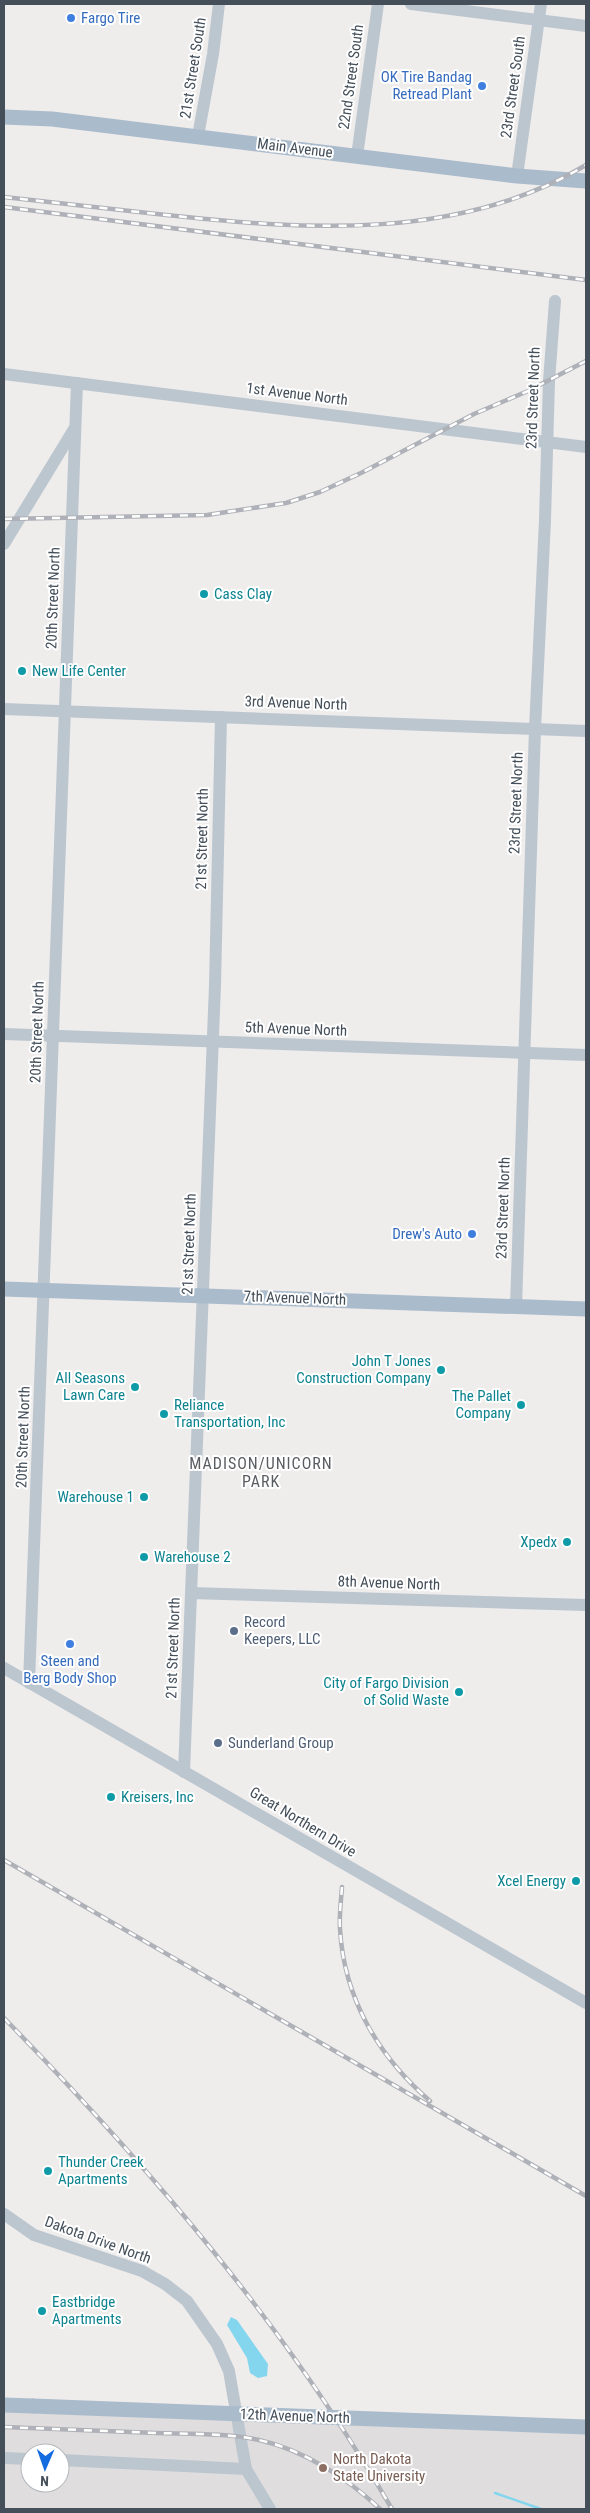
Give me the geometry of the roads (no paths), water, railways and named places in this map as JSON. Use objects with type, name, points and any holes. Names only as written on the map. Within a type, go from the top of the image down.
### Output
[{"type":"main road","name":"Main Avenue","points":[[4,117],[52,119],[517,176],[586,181]]},
{"type":"main road","name":"7th Avenue North","points":[[4,1289],[586,1309]]},
{"type":"main road","name":"12th Avenue North","points":[[4,2405],[586,2427]]},
{"type":"street","name":"21st Street South","points":[[198,136],[213,54],[219,4]]},
{"type":"street","name":"22nd Street South","points":[[357,156],[378,4]]},
{"type":"street","points":[[412,4],[586,26]]},
{"type":"street","name":"23rd Street South","points":[[517,176],[541,4]]},
{"type":"street","name":"23rd Street North","points":[[516,1307],[534,729],[548,442],[548,380],[556,301]]},
{"type":"street","name":"1st Avenue North","points":[[4,374],[586,447]]},
{"type":"street","name":"20th Street North","points":[[29,1683],[77,383]]},
{"type":"street","points":[[4,544],[75,427]]},
{"type":"street","name":"3rd Avenue North","points":[[4,709],[586,731]]},
{"type":"street","name":"21st Street North","points":[[184,1772],[213,1042],[221,717]]},
{"type":"street","name":"5th Avenue North","points":[[4,1034],[586,1055]]},
{"type":"street","name":"8th Avenue North","points":[[192,1593],[586,1606]]},
{"type":"street","name":"Great Northern Drive","points":[[4,1668],[586,2004]]},
{"type":"street","name":"Dakota Drive North","points":[[4,2214],[34,2235],[142,2271],[165,2284],[187,2301],[217,2344],[229,2371],[246,2468]]},
{"type":"street","points":[[4,2458],[20,2459]]},
{"type":"street","points":[[70,2460],[246,2468],[270,2509]]},
{"type":"water","points":[[231,2317],[237,2320],[268,2364],[267,2376],[258,2378],[250,2373],[247,2358],[227,2325]]},
{"type":"waterway","points":[[495,2493],[541,2509]]},
{"type":"railway","points":[[4,197],[166,215],[273,224],[328,226],[382,224],[435,218],[487,207],[538,190],[586,165]]},
{"type":"railway","points":[[4,207],[586,280]]},
{"type":"railway","points":[[4,519],[207,515],[286,503],[320,492],[361,473],[474,414],[528,391],[586,361]]},
{"type":"railway","points":[[4,1860],[586,2196]]},
{"type":"railway","points":[[342,1887],[340,1924],[343,1955],[357,2003],[367,2025],[380,2046],[412,2084],[430,2101]]},
{"type":"railway","points":[[4,2018],[112,2133],[213,2252],[307,2376],[351,2441],[392,2509]]},
{"type":"railway","points":[[4,2427],[208,2434],[259,2440],[292,2451],[324,2467],[354,2487],[380,2509]]},
{"type":"place","name":"Fargo Tire","points":[[71,18]]},
{"type":"place","name":"OK Tire Bandag Retread Plant","points":[[482,86]]},
{"type":"place","name":"Cass Clay","points":[[204,594]]},
{"type":"place","name":"New Life Center","points":[[22,671]]},
{"type":"place","name":"Drew's Auto","points":[[472,1234]]},
{"type":"place","name":"John T Jones Construction Company","points":[[441,1370]]},
{"type":"place","name":"All Seasons Lawn Care","points":[[135,1387]]},
{"type":"place","name":"The Pallet Company","points":[[521,1405]]},
{"type":"place","name":"Reliance Transportation, Inc","points":[[164,1414]]},
{"type":"place","name":"Warehouse 1","points":[[144,1497]]},
{"type":"place","name":"Xpedx","points":[[567,1542]]},
{"type":"place","name":"Warehouse 2","points":[[144,1557]]},
{"type":"place","name":"Record Keepers, LLC","points":[[234,1631]]},
{"type":"place","name":"Steen and Berg Body Shop","points":[[70,1644]]},
{"type":"place","name":"City of Fargo Division of Solid Waste","points":[[459,1692]]},
{"type":"place","name":"Sunderland Group","points":[[218,1743]]},
{"type":"place","name":"Kreisers, Inc","points":[[111,1797]]},
{"type":"place","name":"Xcel Energy","points":[[576,1881]]},
{"type":"place","name":"Thunder Creek Apartments","points":[[48,2171]]},
{"type":"place","name":"Eastbridge Apartments","points":[[42,2311]]},
{"type":"place","name":"North Dakota State University","points":[[323,2468]]},
{"type":"district","name":"MADISON/UNICORN PARK","points":[[261,1472]]}]
